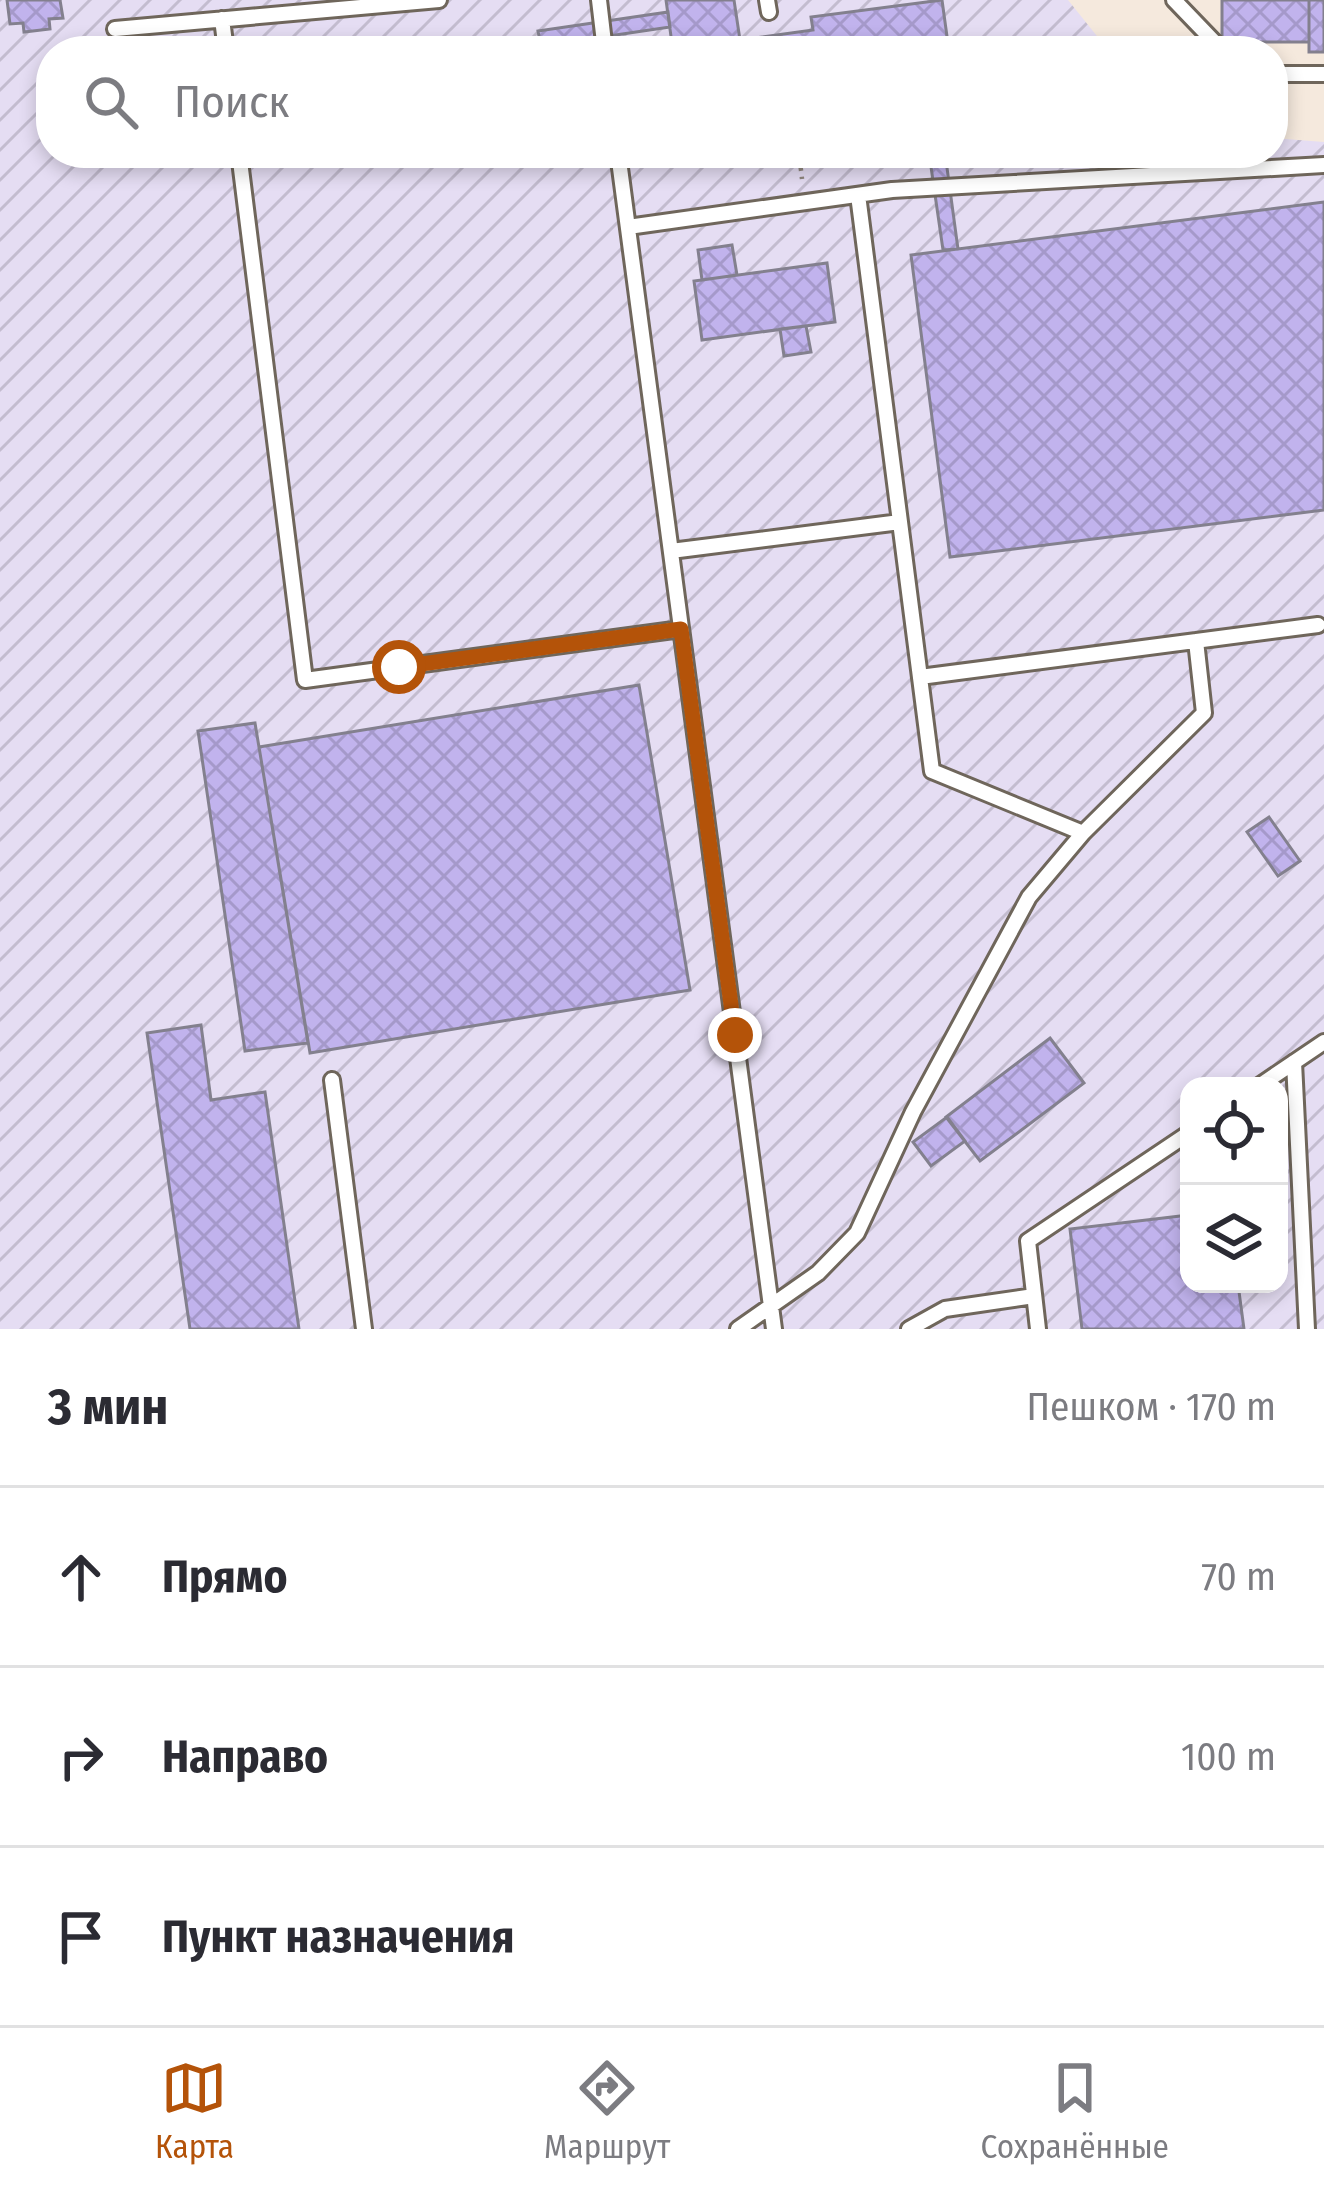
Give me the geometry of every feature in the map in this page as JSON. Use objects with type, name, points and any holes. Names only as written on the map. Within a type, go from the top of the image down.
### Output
[{"type":"lane","points":[[115,29],[439,0]]},
{"type":"lane","points":[[599,0],[603,36]]},
{"type":"lane","points":[[1174,0],[1209,36]]},
{"type":"lane","points":[[222,19],[224,36]]},
{"type":"lane","points":[[1288,74],[1324,74]]},
{"type":"lane","points":[[1288,167],[1324,165]]},
{"type":"lane","points":[[241,168],[305,680],[681,629]]},
{"type":"lane","points":[[620,168],[774,1329]]},
{"type":"lane","points":[[628,227],[858,195],[1277,168]]},
{"type":"lane","points":[[858,195],[932,771],[1083,833]]},
{"type":"lane","points":[[670,550],[900,523]]},
{"type":"lane","points":[[920,677],[1318,625]]},
{"type":"lane","points":[[738,1329],[818,1274],[857,1234],[913,1112],[1029,897],[1083,833],[1204,713],[1196,641]]},
{"type":"lane","points":[[1272,1077],[1324,1042]]},
{"type":"lane","points":[[1294,1062],[1307,1329]]},
{"type":"lane","points":[[332,1080],[364,1329]]},
{"type":"lane","points":[[1038,1329],[1028,1241],[1180,1139]]},
{"type":"lane","points":[[909,1329],[945,1309],[1034,1296]]},
{"type":"path","points":[[801,168],[806,202]]},
{"type":"shaded area","points":[[0,0],[1068,0],[1097,36],[36,36],[36,168],[1288,168],[1288,139],[1324,142],[1324,1329],[0,1329]]},
{"type":"building","points":[[7,0],[60,0],[63,18],[49,19],[50,29],[24,32],[23,23],[10,24]]},
{"type":"building","points":[[666,0],[734,0],[739,36],[671,36]]},
{"type":"building","points":[[942,0],[947,36],[769,36],[813,30],[811,17]]},
{"type":"building","points":[[1222,0],[1309,0],[1309,42],[1288,42],[1288,36],[1222,36]]},
{"type":"building","points":[[1309,0],[1324,0],[1324,52],[1309,52]]},
{"type":"building","points":[[668,12],[670,27],[609,36],[539,36],[538,31]]},
{"type":"building","points":[[931,168],[947,168],[958,249],[943,250]]},
{"type":"building","points":[[1324,202],[1324,510],[950,557],[911,255]]},
{"type":"building","points":[[732,245],[737,275],[702,280],[698,250]]},
{"type":"building","points":[[827,263],[835,322],[702,340],[694,281]]},
{"type":"building","points":[[806,326],[811,352],[784,356],[780,329]]},
{"type":"building","points":[[639,685],[690,990],[310,1053],[259,747]]},
{"type":"building","points":[[255,723],[308,1043],[245,1051],[198,731]]},
{"type":"building","points":[[1269,817],[1300,861],[1278,876],[1247,832]]},
{"type":"building","points":[[201,1025],[211,1100],[265,1092],[299,1329],[190,1329],[147,1033]]},
{"type":"building","points":[[1050,1038],[1084,1083],[980,1161],[946,1117]]},
{"type":"building","points":[[947,1117],[965,1141],[931,1166],[913,1142]]},
{"type":"building","points":[[1180,1216],[1180,1293],[1239,1293],[1244,1329],[1082,1329],[1070,1229]]},
{"type":"route","points":[[399,667],[681,629],[735,1035]]}]
